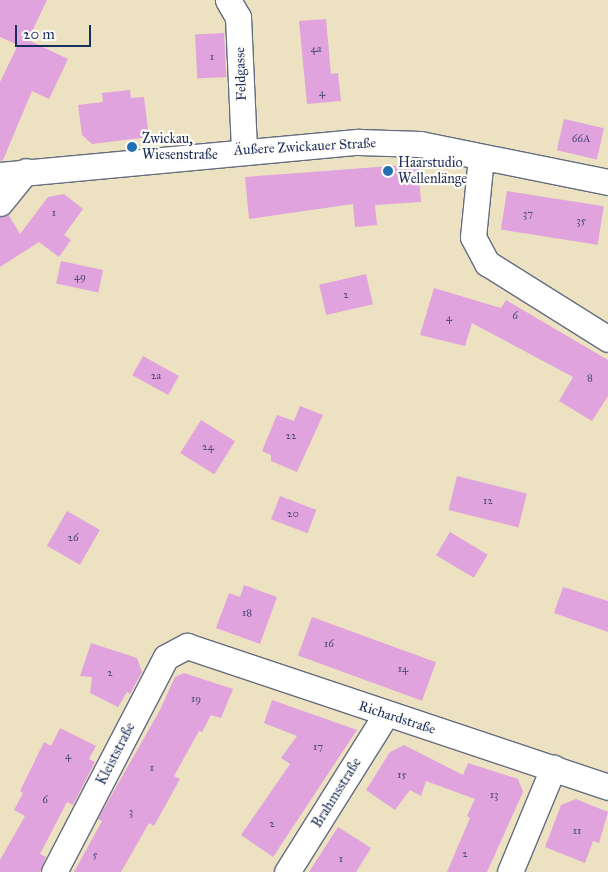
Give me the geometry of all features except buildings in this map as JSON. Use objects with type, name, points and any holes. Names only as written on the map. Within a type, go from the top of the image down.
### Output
[{"type":"street","name":"Feldgasse","points":[[228,0],[238,17],[244,150]]},
{"type":"street","name":"Äußere Zwickauer Straße","points":[[0,175],[244,150],[359,142],[420,144],[608,182]]},
{"type":"street","points":[[481,157],[473,237],[487,263],[608,339]]},
{"type":"street","points":[[0,203],[26,171]]},
{"type":"street","name":"Richardstraße","points":[[187,646],[608,787]]},
{"type":"street","name":"Kleiststraße","points":[[54,872],[166,657],[187,646]]},
{"type":"street","name":"Brahmsstraße","points":[[287,872],[386,714]]},
{"type":"street","points":[[510,872],[553,768]]},
{"type":"place","name":"Zwickau, Wiesenstraße","points":[[132,147]]},
{"type":"place","name":"Haarstudio Wellenlänge","points":[[388,171]]}]
